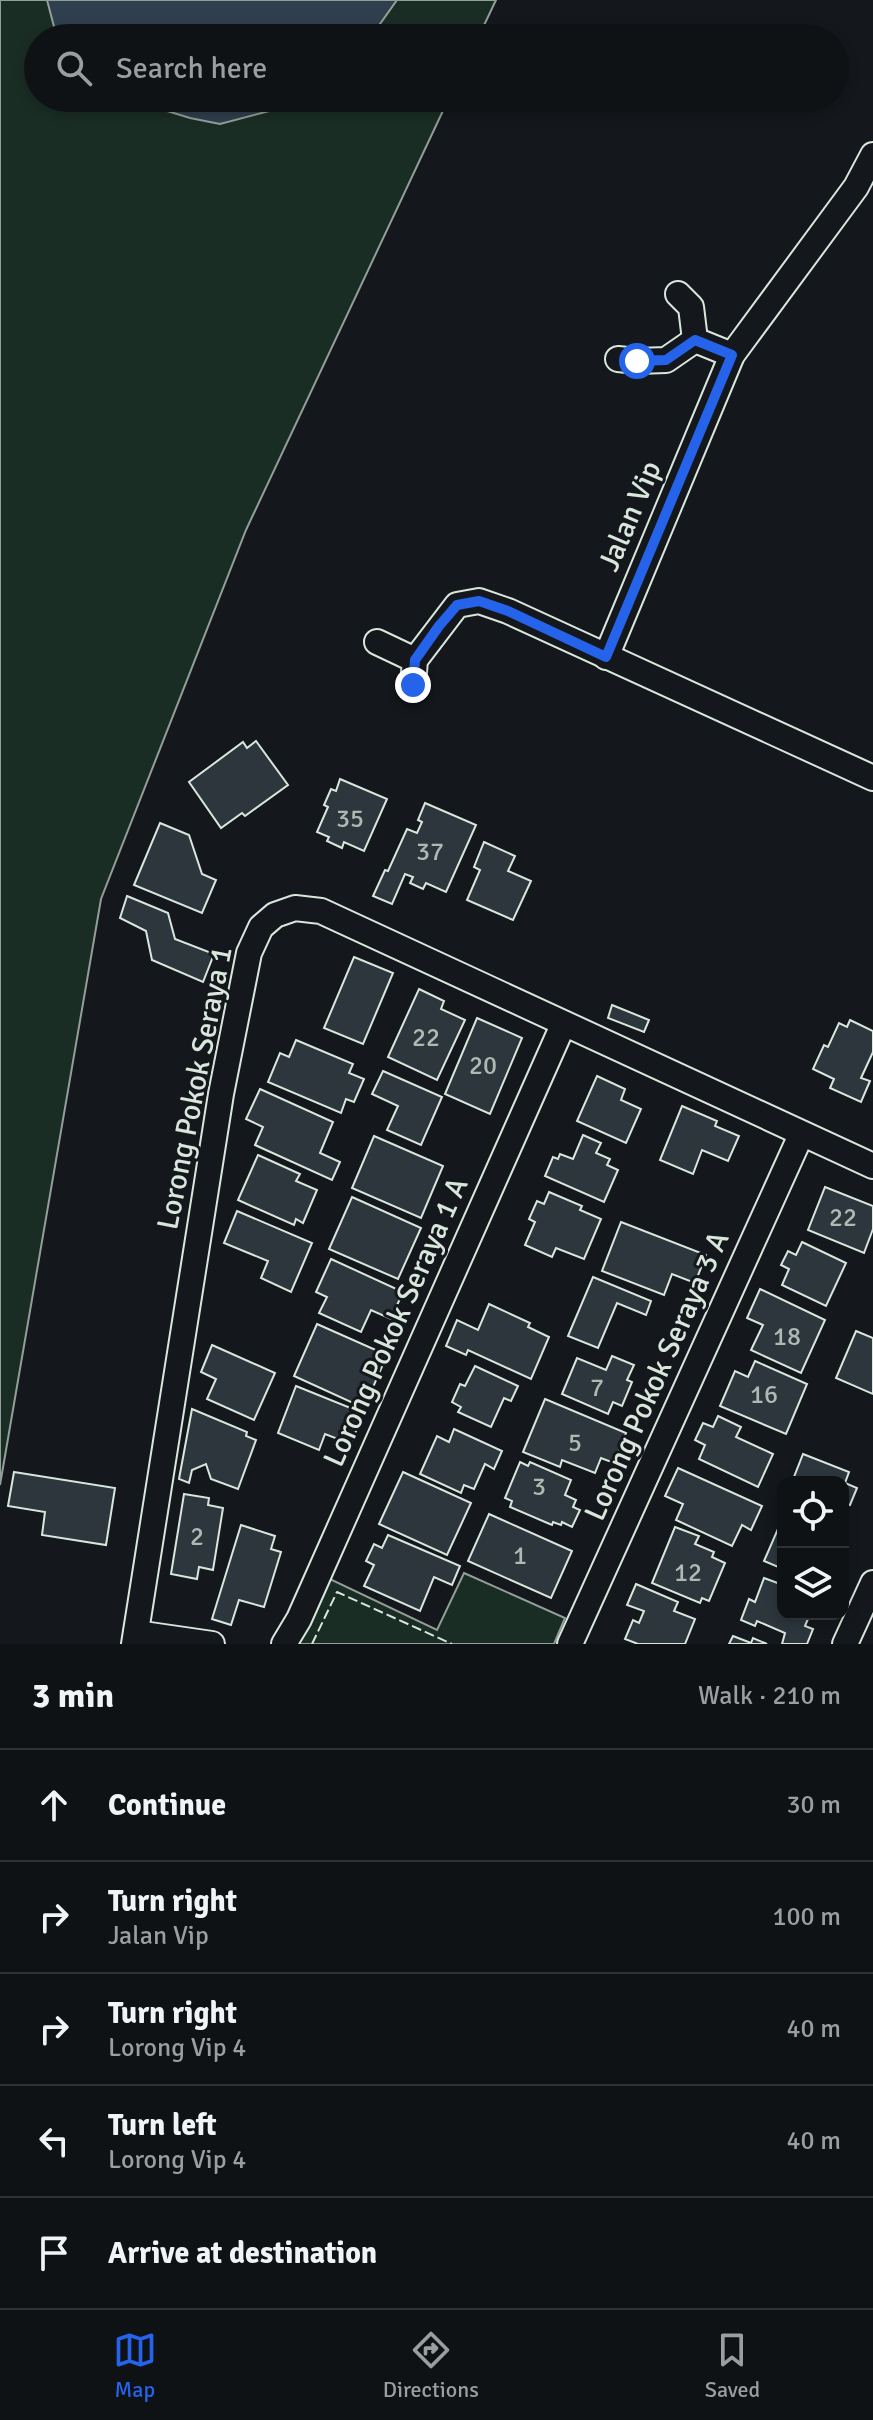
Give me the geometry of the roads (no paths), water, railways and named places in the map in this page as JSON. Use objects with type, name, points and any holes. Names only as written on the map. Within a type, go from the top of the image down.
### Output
[{"type":"street","name":"Jalan Vip","points":[[606,657],[732,355],[856,187],[873,155]]},
{"type":"street","points":[[678,294],[691,307],[695,340]]},
{"type":"street","points":[[695,340],[732,355]]},
{"type":"street","points":[[618,359],[666,360],[695,340]]},
{"type":"street","points":[[413,685],[415,660],[457,605],[479,601],[508,611],[873,778]]},
{"type":"street","points":[[377,642],[415,660]]},
{"type":"street","name":"Lorong Pokok Seraya 1","points":[[135,1638],[221,1094],[249,953],[261,927],[275,915],[295,908],[321,911],[873,1166]]},
{"type":"street","name":"Lorong Pokok Seraya 1 A","points":[[284,1644],[299,1619],[563,1025]]},
{"type":"street","name":"Lorong Pokok Seraya 3 A","points":[[570,1644],[801,1135]]},
{"type":"street","points":[[845,1644],[873,1583]]},
{"type":"street","points":[[135,1638],[212,1644]]},
{"type":"water","points":[[47,0],[397,0],[380,24],[53,24]]},
{"type":"water","points":[[170,112],[266,112],[220,124]]}]
